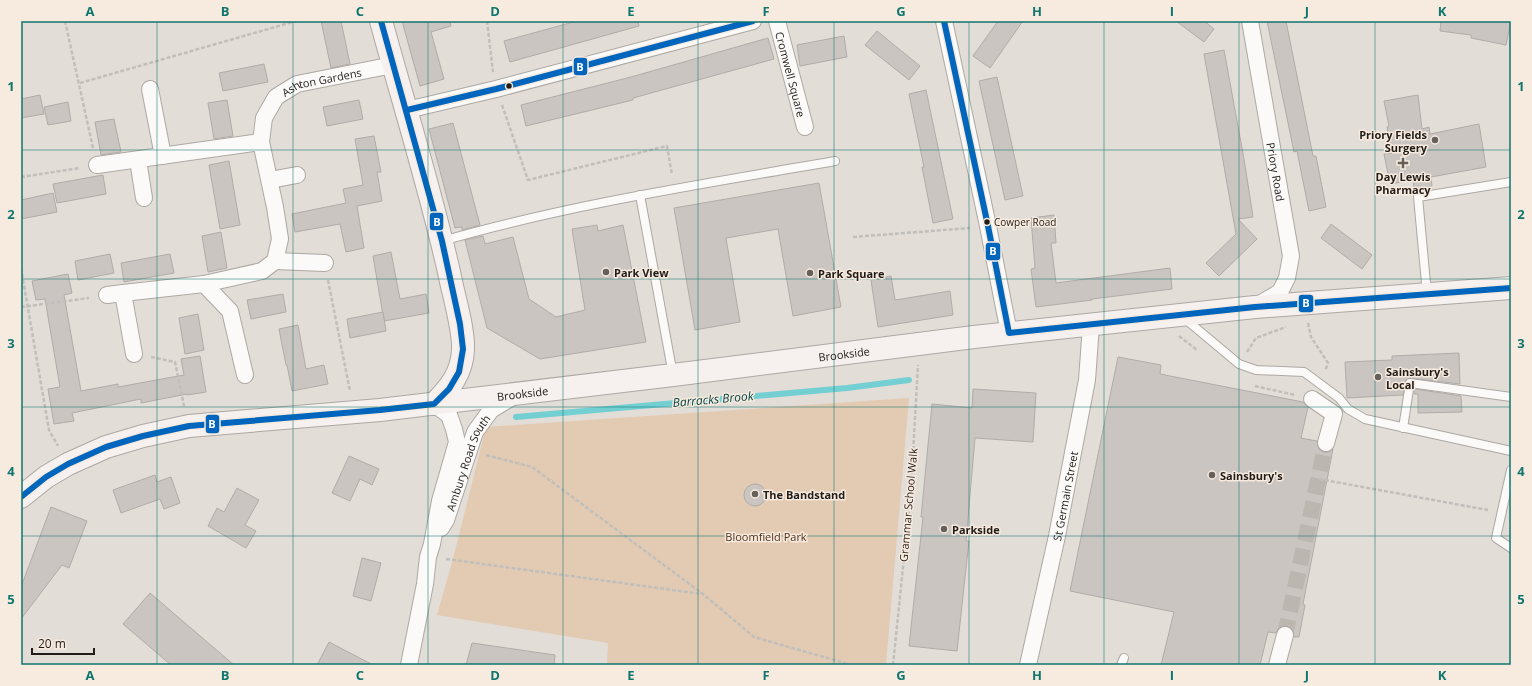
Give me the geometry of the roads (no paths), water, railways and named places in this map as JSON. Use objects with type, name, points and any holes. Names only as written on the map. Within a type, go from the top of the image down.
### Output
[{"type":"main road","points":[[381,21],[407,110],[442,241],[460,324],[463,349],[459,372],[449,389],[434,404]]},
{"type":"main road","name":"Brookside","points":[[21,497],[46,477],[68,464],[106,447],[143,436],[189,426],[434,404],[1009,333],[1091,325],[1179,325],[1254,307],[1511,288]]},
{"type":"street","points":[[407,110],[496,89],[753,21]]},
{"type":"street","name":"Cromwell Square","points":[[777,21],[805,127]]},
{"type":"street","points":[[944,21],[988,226],[1009,333]]},
{"type":"street","name":"Priory Road","points":[[1250,21],[1291,256],[1287,278],[1280,292],[1254,307]]},
{"type":"street","name":"Ashton Gardens","points":[[275,261],[280,239],[270,180],[261,142],[264,118],[276,97],[297,84],[393,65]]},
{"type":"street","points":[[150,89],[163,156]]},
{"type":"street","points":[[97,165],[261,142]]},
{"type":"street","points":[[138,160],[144,198]]},
{"type":"street","points":[[270,180],[297,175]]},
{"type":"street","points":[[107,295],[204,284],[262,271],[275,261],[325,263]]},
{"type":"street","points":[[204,284],[230,311],[245,375]]},
{"type":"street","points":[[123,294],[134,354]]},
{"type":"street","name":"St Germain Street","points":[[1028,665],[1057,536],[1087,380],[1091,325]]},
{"type":"street","name":"Ambury Road South","points":[[430,550],[446,520],[474,432],[491,410],[517,394]]},
{"type":"street","points":[[1312,399],[1334,414],[1326,443]]},
{"type":"street","name":"Ambury Road South","points":[[409,665],[440,501],[457,442],[454,429],[448,415],[434,404]]},
{"type":"street","points":[[1277,665],[1284,635]]},
{"type":"lane","points":[[442,241],[488,228],[588,205],[835,161]]},
{"type":"lane","points":[[1427,295],[1418,197],[1511,182]]},
{"type":"lane","points":[[640,195],[673,375]]},
{"type":"lane","points":[[1179,325],[1239,364],[1256,370],[1304,372],[1321,383],[1339,398],[1348,409],[1365,419],[1511,451]]},
{"type":"lane","points":[[1403,428],[1410,383],[1511,397]]},
{"type":"lane","points":[[1511,470],[1496,538],[1511,548]]},
{"type":"waterway","name":"Barracks Brook","points":[[516,417],[847,388],[909,380]]},
{"type":"tunnel","points":[[1285,635],[1326,443]]},
{"type":"place","name":"Priory Fields Surgery","points":[[1435,140]]},
{"type":"place","name":"Day Lewis Pharmacy","points":[[1403,163]]},
{"type":"place","name":"Cowper Road","points":[[987,222]]},
{"type":"place","name":"Park View","points":[[606,272]]},
{"type":"place","name":"Park Square","points":[[810,273]]},
{"type":"place","name":"Sainsbury's Local","points":[[1378,377]]},
{"type":"place","name":"Sainsbury's","points":[[1212,475]]},
{"type":"place","name":"The Bandstand","points":[[755,494]]},
{"type":"place","name":"Parkside","points":[[944,529]]},
{"type":"park label","name":"Bloomfield Park","points":[[766,536]]}]
